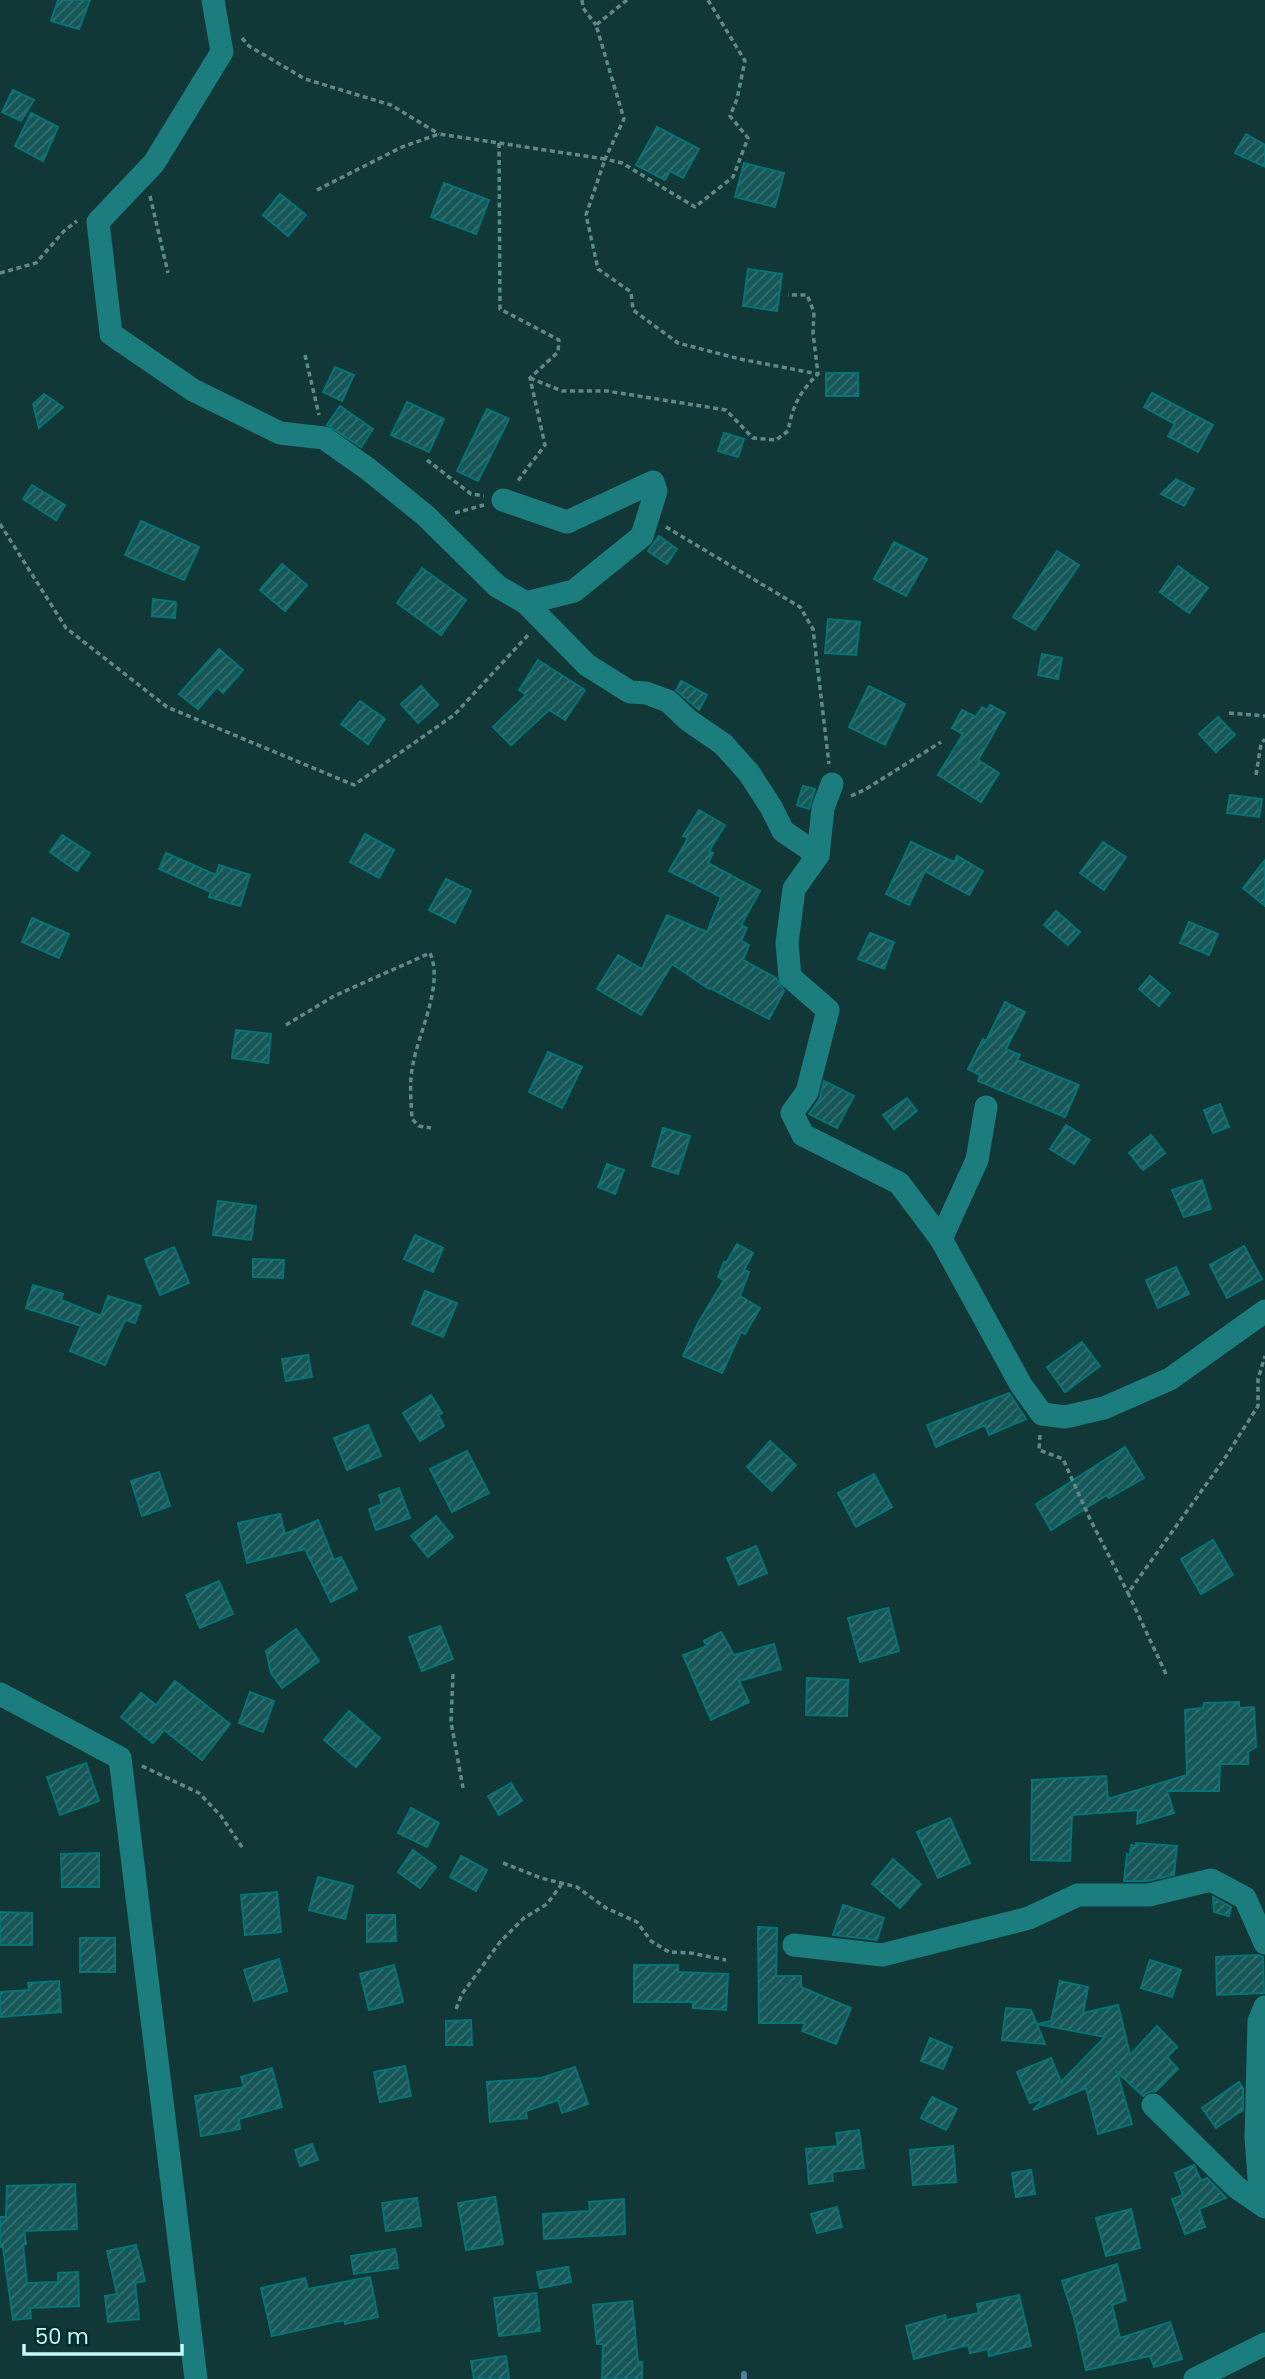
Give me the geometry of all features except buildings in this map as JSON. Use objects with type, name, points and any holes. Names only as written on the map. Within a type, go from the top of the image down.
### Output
[{"type":"street","points":[[213,0],[222,52],[154,163],[98,222],[111,334],[193,390],[279,433],[324,438],[368,469],[430,519],[497,586],[526,603],[587,665],[630,692],[646,693],[668,701],[688,720],[723,744],[749,774],[783,831],[818,855]]},
{"type":"street","points":[[503,500],[567,522],[653,482],[656,491],[642,536],[574,591],[526,603]]},
{"type":"street","points":[[832,784],[823,808],[818,855],[794,889],[787,943],[790,977],[828,1010],[807,1092],[792,1113],[803,1135],[899,1183],[941,1239],[1021,1385],[1042,1414],[1065,1417],[1104,1408],[1170,1380],[1265,1311]]},
{"type":"street","points":[[941,1239],[977,1160],[986,1107]]},
{"type":"street","points":[[0,1694],[120,1758],[196,2379]]},
{"type":"street","points":[[794,1945],[882,1955],[1029,1918],[1078,1895],[1149,1895],[1210,1880],[1245,1898],[1265,1943]]},
{"type":"street","points":[[1263,2206],[1255,2138],[1259,2021],[1265,2007]]},
{"type":"street","points":[[1153,2105],[1236,2187],[1263,2206]]},
{"type":"street","points":[[1195,2379],[1265,2344]]},
{"type":"path","points":[[582,0],[583,8],[596,25],[624,119],[605,159],[586,215],[598,269],[631,292],[633,310],[678,343],[740,359],[818,374]]},
{"type":"path","points":[[596,25],[627,0]]},
{"type":"path","points":[[241,37],[248,46],[305,79],[391,105],[439,134],[622,163],[695,207],[733,177],[748,138],[730,116],[737,99],[745,61],[708,0]]},
{"type":"path","points":[[317,190],[402,148],[439,134]]},
{"type":"path","points":[[499,143],[500,309],[559,340],[558,352],[530,378]]},
{"type":"path","points":[[143,174],[168,273]]},
{"type":"path","points":[[0,273],[36,262],[64,232],[83,217]]},
{"type":"path","points":[[788,295],[807,295],[814,312],[813,333],[818,374]]},
{"type":"path","points":[[305,355],[324,438]]},
{"type":"path","points":[[530,378],[562,391],[607,391],[726,410],[753,438],[776,440],[788,431],[792,408],[803,389],[818,374]]},
{"type":"path","points":[[430,519],[503,500],[545,445],[530,378]]},
{"type":"path","points":[[427,460],[471,494],[503,500]]},
{"type":"path","points":[[648,518],[800,607],[813,629],[832,784]]},
{"type":"path","points":[[0,524],[66,628],[167,707],[354,785],[454,715],[543,620]]},
{"type":"path","points":[[1229,713],[1265,716]]},
{"type":"path","points":[[1256,775],[1261,744],[1265,739]]},
{"type":"path","points":[[823,808],[866,789],[941,742]]},
{"type":"path","points":[[286,1025],[334,996],[430,953],[435,965],[429,1009],[412,1068],[411,1101],[412,1119],[419,1126],[431,1128]]},
{"type":"path","points":[[1128,1593],[1223,1461],[1258,1406],[1258,1379],[1265,1356]]},
{"type":"path","points":[[1042,1414],[1039,1450],[1063,1459],[1167,1674]]},
{"type":"path","points":[[453,1674],[451,1722],[463,1788]]},
{"type":"path","points":[[120,1758],[161,1773],[199,1793],[221,1816],[244,1850]]},
{"type":"path","points":[[503,1863],[561,1885],[577,1887],[606,1908],[637,1922],[651,1941],[669,1952],[691,1953],[726,1961]]},
{"type":"path","points":[[456,2009],[461,1994],[500,1942],[524,1918],[547,1904],[561,1885]]},
{"type":"waterway","points":[[744,2374],[744,2379]]}]
